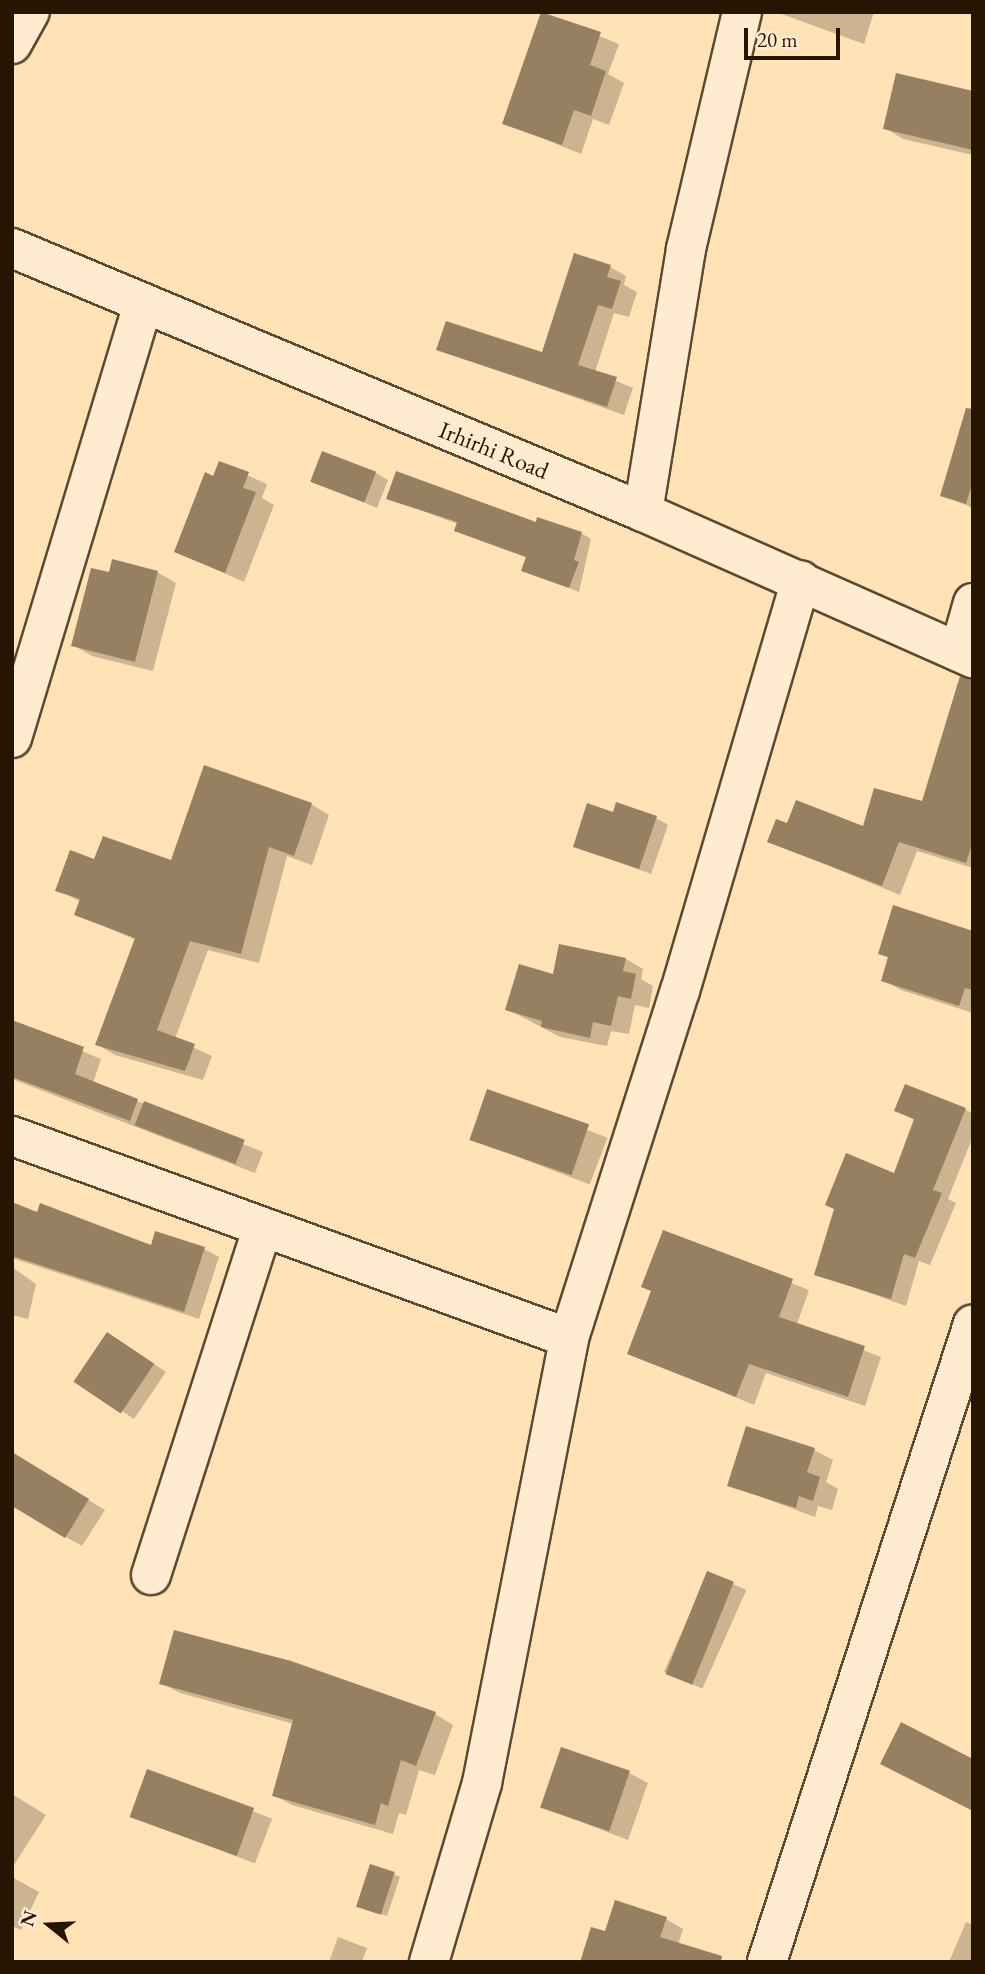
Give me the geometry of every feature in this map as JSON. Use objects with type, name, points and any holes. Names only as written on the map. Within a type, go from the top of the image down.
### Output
[{"type":"street","points":[[12,44],[30,12]]},
{"type":"street","points":[[643,512],[686,249],[742,12]]},
{"type":"street","name":"Irhirhi Road","points":[[12,248],[643,512],[966,655]]},
{"type":"street","points":[[12,738],[143,304]]},
{"type":"street","points":[[429,1962],[482,1783],[569,1338],[680,991],[801,580]]},
{"type":"street","points":[[966,655],[973,603]]},
{"type":"street","points":[[12,1136],[262,1229],[569,1338]]},
{"type":"street","points":[[151,1576],[262,1229]]},
{"type":"street","points":[[768,1962],[973,1324]]},
{"type":"building","points":[[541,12],[601,32],[590,65],[606,71],[591,116],[574,110],[562,145],[502,124]]},
{"type":"building","points":[[896,73],[973,91],[973,150],[883,129]]},
{"type":"building","points":[[574,253],[611,265],[607,277],[621,281],[612,309],[598,305],[578,365],[617,377],[607,407],[436,350],[446,321],[542,352]]},
{"type":"building","points":[[966,408],[973,409],[973,481],[966,504],[940,496]]},
{"type":"building","points":[[322,451],[376,472],[364,503],[310,482]]},
{"type":"building","points":[[219,461],[249,472],[243,488],[256,492],[225,573],[174,552],[205,472],[213,476]]},
{"type":"building","points":[[396,471],[536,522],[537,517],[582,532],[574,560],[579,562],[569,588],[521,571],[526,557],[454,531],[457,522],[386,499]]},
{"type":"building","points":[[112,559],[158,571],[135,662],[71,646],[91,568],[109,572]]},
{"type":"building","points":[[960,676],[973,679],[973,841],[966,863],[899,842],[882,886],[767,842],[776,819],[787,823],[796,800],[863,826],[874,788],[922,801]]},
{"type":"building","points":[[204,765],[312,803],[294,856],[269,847],[241,954],[190,941],[157,1030],[195,1044],[185,1071],[95,1045],[135,938],[74,915],[80,899],[55,891],[70,850],[94,859],[103,836],[171,860]]},
{"type":"building","points":[[616,802],[657,816],[639,869],[573,847],[587,803],[613,812]]},
{"type":"building","points":[[893,905],[973,931],[973,990],[965,988],[959,1006],[881,981],[888,957],[878,954]]},
{"type":"building","points":[[559,944],[626,958],[623,971],[636,974],[631,999],[618,996],[611,1026],[593,1022],[590,1038],[541,1027],[542,1021],[505,1010],[519,964],[553,974]]},
{"type":"building","points":[[12,1020],[84,1047],[75,1074],[138,1099],[130,1121],[12,1077]]},
{"type":"building","points":[[905,1084],[966,1108],[933,1190],[942,1193],[915,1258],[904,1254],[891,1299],[814,1275],[834,1209],[825,1205],[846,1153],[894,1173],[914,1119],[894,1111]]},
{"type":"building","points":[[487,1089],[589,1124],[572,1175],[469,1140]]},
{"type":"building","points":[[144,1101],[245,1140],[236,1164],[135,1125]]},
{"type":"building","points":[[12,1202],[37,1212],[40,1203],[151,1245],[155,1231],[205,1247],[184,1312],[12,1256]]},
{"type":"building","points":[[663,1230],[793,1279],[779,1317],[865,1346],[848,1397],[749,1364],[736,1397],[627,1354],[651,1291],[641,1287]]},
{"type":"building","points":[[107,1332],[154,1364],[121,1414],[73,1382]]},
{"type":"building","points":[[746,1426],[815,1448],[807,1472],[820,1477],[813,1501],[799,1496],[796,1508],[727,1486]]},
{"type":"building","points":[[12,1452],[89,1499],[65,1538],[12,1506]]},
{"type":"building","points":[[707,1571],[734,1582],[692,1685],[665,1674]]},
{"type":"building","points":[[174,1630],[291,1661],[436,1712],[416,1766],[401,1760],[388,1806],[381,1803],[375,1825],[272,1796],[293,1720],[159,1684]]},
{"type":"building","points":[[901,1722],[973,1759],[973,1811],[880,1764]]},
{"type":"building","points":[[561,1747],[630,1771],[609,1831],[540,1808]]},
{"type":"building","points":[[147,1769],[254,1808],[237,1856],[130,1817]]},
{"type":"building","points":[[370,1864],[395,1872],[381,1915],[356,1907]]},
{"type":"building","points":[[615,1900],[667,1917],[660,1937],[722,1956],[721,1962],[580,1962],[591,1927],[605,1931]]}]
